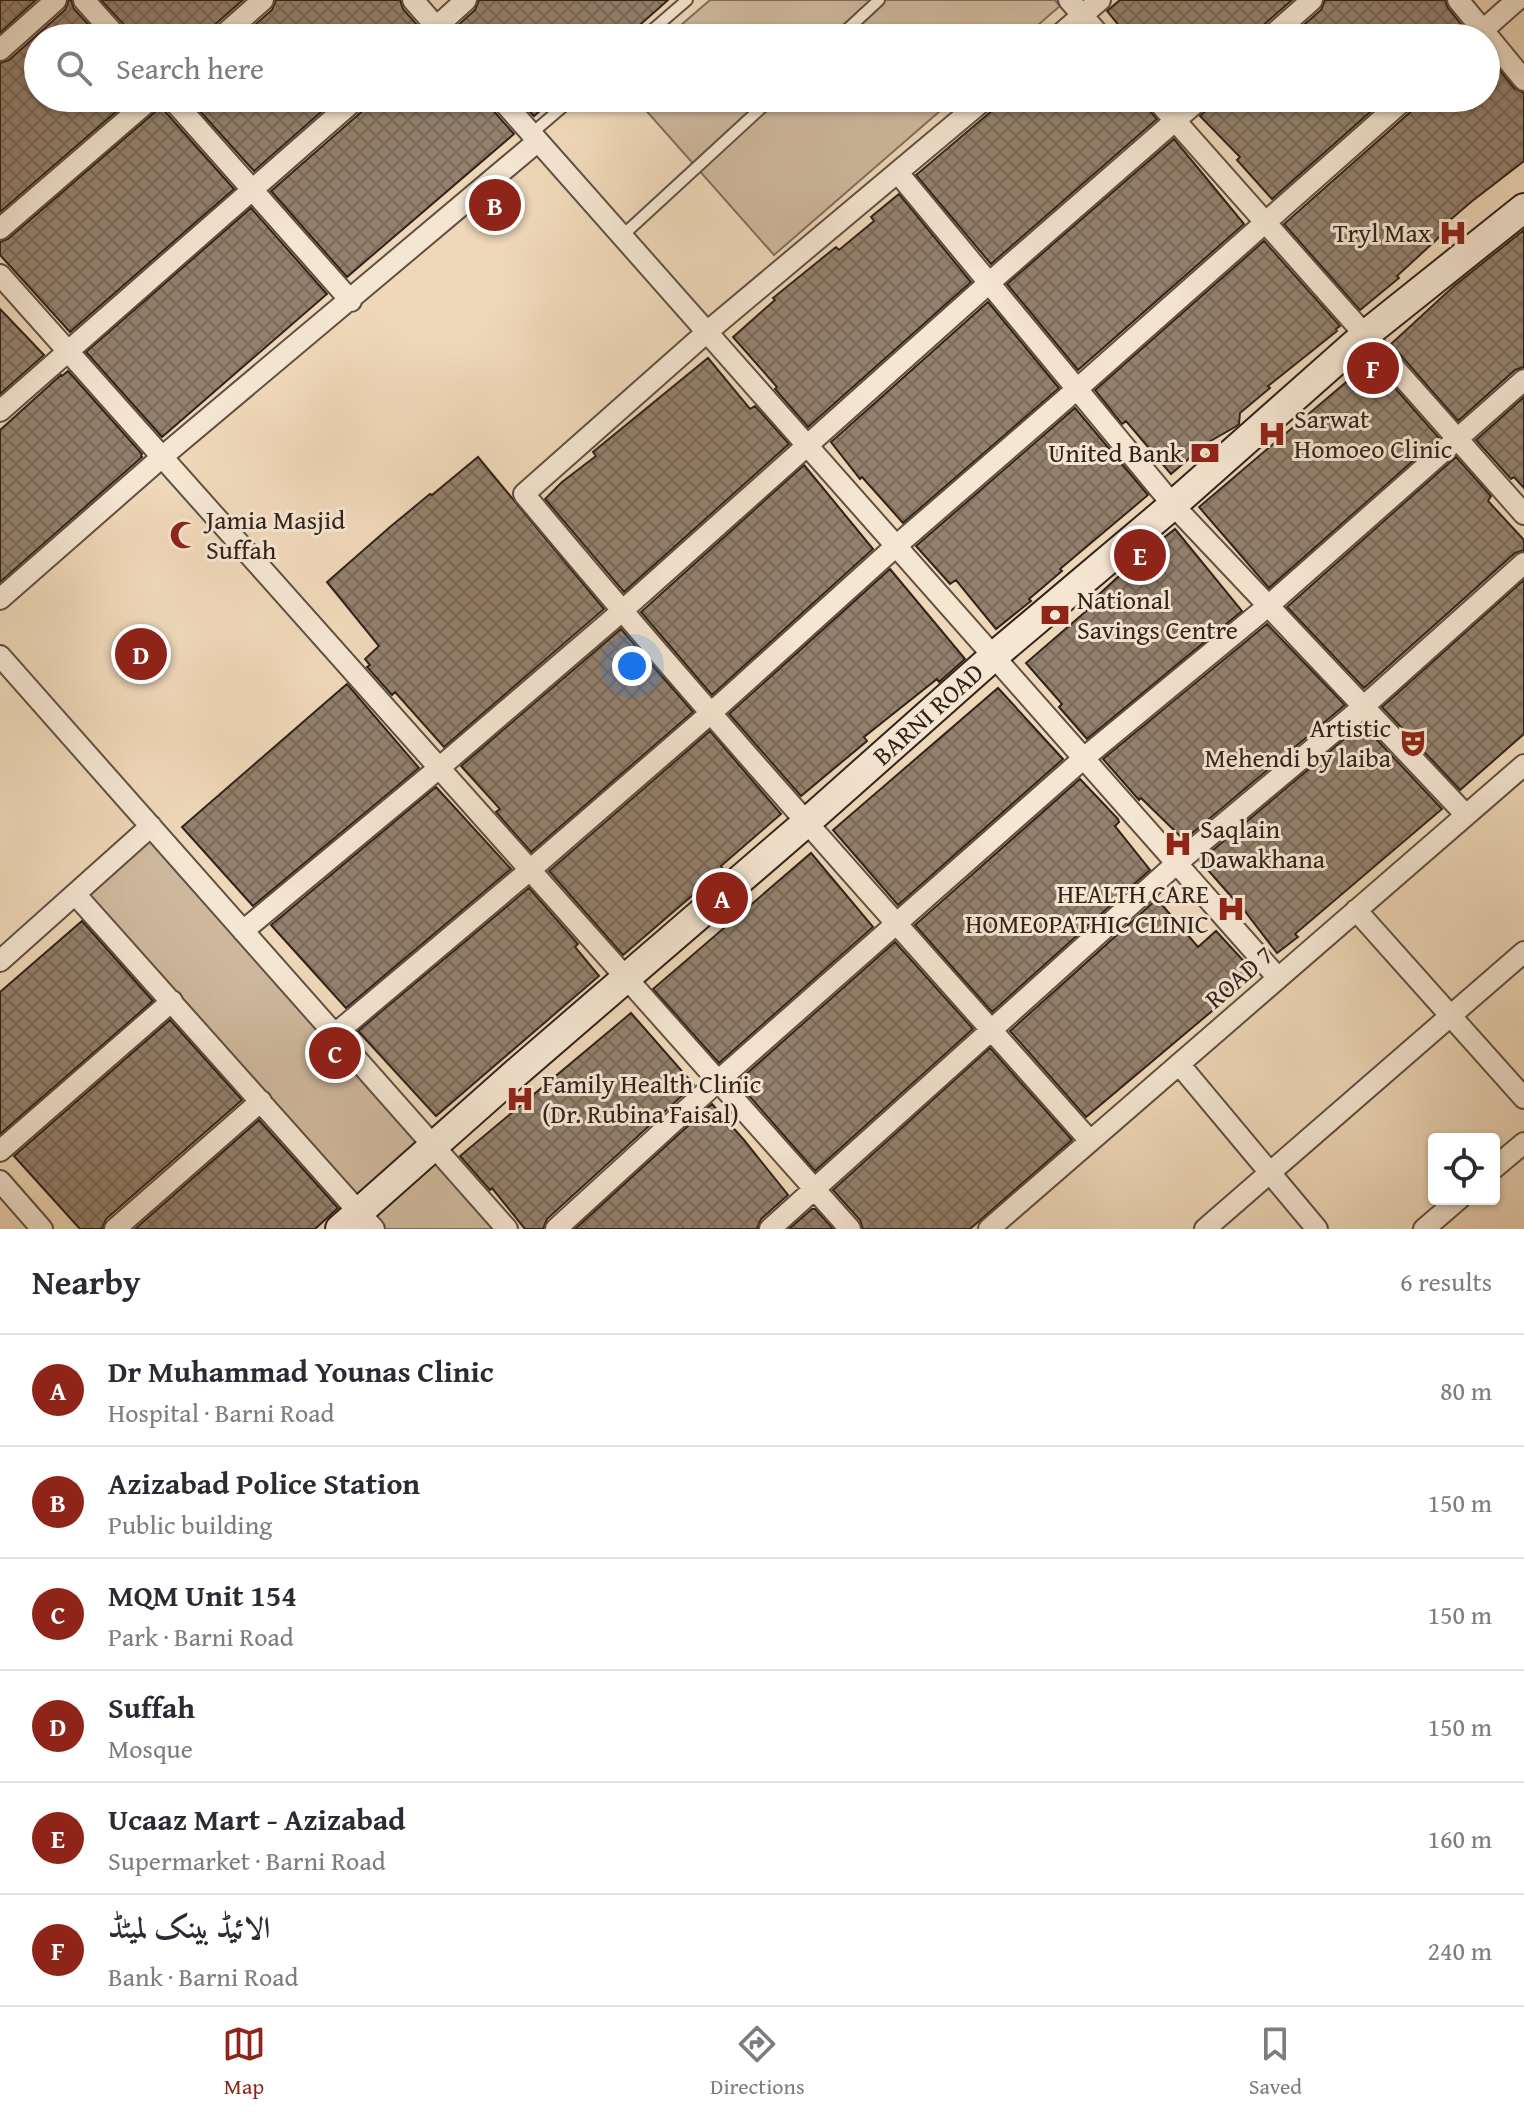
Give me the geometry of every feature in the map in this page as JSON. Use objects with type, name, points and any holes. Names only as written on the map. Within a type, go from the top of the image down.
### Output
[{"type":"street","points":[[29,24],[56,0]]},
{"type":"street","points":[[84,0],[105,24]]},
{"type":"street","points":[[236,24],[263,0]]},
{"type":"street","points":[[413,0],[429,24]]},
{"type":"street","points":[[445,24],[466,0]]},
{"type":"street","points":[[1090,24],[1076,8],[1100,0]]},
{"type":"street","points":[[1285,24],[1312,0]]},
{"type":"street","points":[[1458,0],[1472,24]]},
{"type":"street","points":[[1489,24],[1517,0]]},
{"type":"street","points":[[0,50],[24,29]]},
{"type":"street","points":[[1500,56],[1524,80]]},
{"type":"street","points":[[0,229],[136,112]]},
{"type":"street","points":[[183,112],[351,301]]},
{"type":"street","points":[[0,411],[341,112]]},
{"type":"street","points":[[512,112],[1278,978]]},
{"type":"street","points":[[970,112],[707,332],[524,494],[711,713],[1090,1141]]},
{"type":"street","points":[[1167,112],[1524,514]]},
{"type":"street","points":[[243,931],[622,611],[1185,112]]},
{"type":"street","points":[[335,1034],[711,713],[896,546],[1390,112]]},
{"type":"street","points":[[0,599],[162,457],[351,301],[535,138]]},
{"type":"street","points":[[898,173],[1173,505],[1466,815]]},
{"type":"street","name":"BARNI ROAD","points":[[357,1223],[434,1146],[994,656],[1173,505],[1365,335],[1524,208]]},
{"type":"street","points":[[0,275],[850,1229]]},
{"type":"street","points":[[556,1229],[718,1081],[1084,758],[1268,606],[1524,380]]},
{"type":"street","points":[[770,1229],[1177,863],[1363,707],[1524,563]]},
{"type":"street","points":[[0,656],[507,1229]]},
{"type":"street","name":"ROAD 7","points":[[993,1228],[1524,765]]},
{"type":"street","points":[[0,961],[151,826]]},
{"type":"street","points":[[75,894],[261,1101],[357,1223]]},
{"type":"street","points":[[1356,910],[1524,1098]]},
{"type":"street","points":[[1205,1229],[1524,952]]},
{"type":"street","points":[[0,1151],[172,1001]]},
{"type":"street","points":[[1179,1064],[1317,1229]]},
{"type":"street","points":[[115,1229],[261,1101]]},
{"type":"street","points":[[1500,1163],[1524,1143]]},
{"type":"street","points":[[0,1181],[42,1229]]},
{"type":"street","points":[[1424,1229],[1452,1205]]},
{"type":"lane","points":[[659,24],[687,0]]},
{"type":"lane","points":[[853,24],[879,0]]},
{"type":"lane","points":[[535,138],[560,112]]},
{"type":"lane","points":[[622,236],[757,112]]},
{"type":"shaded area","points":[[710,0],[1055,0],[1060,6],[1039,24],[682,24]]},
{"type":"shaded area","points":[[647,112],[939,112],[774,255]]},
{"type":"shaded area","points":[[151,826],[507,1229],[372,1229],[75,894]]},
{"type":"building","points":[[0,0],[36,0],[0,33]]},
{"type":"building","points":[[71,0],[74,9],[88,24],[49,24]]},
{"type":"building","points":[[101,0],[243,0],[216,24],[123,24]]},
{"type":"building","points":[[276,0],[400,0],[403,9],[416,24],[256,24],[272,10]]},
{"type":"building","points":[[479,0],[668,0],[641,24],[459,24],[475,10]]},
{"type":"building","points":[[1120,0],[1292,0],[1265,24],[1118,24],[1107,11]]},
{"type":"building","points":[[1325,0],[1445,0],[1461,24],[1305,24],[1321,10]]},
{"type":"building","points":[[24,47],[24,112],[116,112],[0,212],[0,63],[9,60]]},
{"type":"building","points":[[1500,71],[1514,88],[1524,93],[1524,161],[1443,226],[1447,230],[1397,276],[1399,278],[1360,310],[1284,224],[1410,112],[1500,112]]},
{"type":"building","points":[[155,112],[165,112],[234,189],[70,332],[0,255],[0,242],[8,239]]},
{"type":"building","points":[[201,112],[321,112],[254,171]]},
{"type":"building","points":[[361,112],[494,112],[514,134],[347,277],[271,191]]},
{"type":"building","points":[[990,112],[1151,112],[1157,119],[991,264],[916,175]]},
{"type":"building","points":[[1204,112],[1370,112],[1272,199],[1237,160],[1240,157],[1200,116]]},
{"type":"building","points":[[1174,139],[1244,224],[1078,370],[1007,284]]},
{"type":"building","points":[[899,194],[971,282],[808,427],[733,337],[775,300],[773,298],[874,221],[871,217]]},
{"type":"building","points":[[251,208],[327,294],[162,437],[86,352]]},
{"type":"building","points":[[1524,230],[1524,367],[1515,370],[1458,421],[1391,344],[1454,286]]},
{"type":"building","points":[[1264,241],[1340,326],[1240,413],[1239,424],[1207,443],[1171,474],[1126,421],[1122,424],[1095,390]]},
{"type":"building","points":[[988,302],[1059,388],[903,523],[862,477],[860,479],[831,442]]},
{"type":"building","points":[[0,309],[44,355],[0,394]]},
{"type":"building","points":[[708,358],[750,409],[755,406],[789,444],[624,592],[545,499],[596,456],[593,452]]},
{"type":"building","points":[[1371,361],[1439,438],[1269,588],[1199,507]]},
{"type":"building","points":[[68,371],[142,457],[0,582],[0,430]]},
{"type":"building","points":[[1524,397],[1524,488],[1514,477],[1511,479],[1476,440]]},
{"type":"building","points":[[1075,408],[1148,495],[1060,569],[1062,571],[1029,599],[1031,601],[996,629],[956,580],[950,584],[916,546]]},
{"type":"building","points":[[478,457],[604,609],[444,747],[395,692],[392,695],[367,667],[370,665],[365,659],[379,646],[327,582]]},
{"type":"building","points":[[1456,457],[1491,496],[1488,501],[1524,540],[1524,550],[1515,553],[1364,688],[1287,607]]},
{"type":"building","points":[[804,465],[873,549],[712,695],[641,612]]},
{"type":"building","points":[[1175,529],[1242,611],[1087,739],[1059,707],[1062,704],[1026,663],[1099,600],[1096,597],[1142,555]]},
{"type":"building","points":[[890,569],[965,659],[864,737],[867,741],[801,796],[729,714]]},
{"type":"building","points":[[1524,580],[1524,734],[1460,790],[1382,707]]},
{"type":"building","points":[[1267,624],[1345,705],[1184,840],[1141,798],[1139,800],[1103,759]]},
{"type":"building","points":[[621,629],[693,712],[531,852],[496,812],[500,809],[461,766]]},
{"type":"building","points":[[347,684],[419,768],[253,906],[182,827]]},
{"type":"building","points":[[998,688],[1063,759],[898,905],[833,830]]},
{"type":"building","points":[[1362,724],[1442,809],[1295,934],[1298,937],[1277,953],[1237,901],[1200,861]]},
{"type":"building","points":[[710,731],[781,814],[721,866],[723,869],[623,955],[549,871]]},
{"type":"building","points":[[1080,779],[1118,819],[1115,826],[1150,870],[992,1012],[915,925]]},
{"type":"building","points":[[436,787],[511,869],[346,1008],[271,925]]},
{"type":"building","points":[[811,853],[873,927],[719,1063],[653,989]]},
{"type":"building","points":[[529,888],[578,944],[575,947],[599,976],[436,1116],[358,1031]]},
{"type":"building","points":[[1157,899],[1198,947],[1216,931],[1251,969],[1214,1001],[1218,1006],[1086,1117],[1010,1031]]},
{"type":"building","points":[[82,921],[153,1001],[0,1134],[0,992]]},
{"type":"building","points":[[895,942],[973,1029],[815,1171],[737,1082]]},
{"type":"building","points":[[631,1013],[694,1085],[547,1219],[543,1229],[525,1229],[492,1188],[490,1190],[460,1156]]},
{"type":"building","points":[[170,1020],[242,1100],[106,1219],[102,1229],[80,1229],[14,1156]]},
{"type":"building","points":[[990,1048],[1072,1140],[970,1229],[863,1229],[860,1220],[833,1190]]},
{"type":"building","points":[[712,1104],[788,1195],[761,1219],[757,1229],[575,1229]]},
{"type":"building","points":[[259,1120],[338,1208],[315,1229],[135,1229]]},
{"type":"building","points":[[812,1209],[833,1229],[789,1229]]},
{"type":"place","name":"Azizabad Police Station","points":[[495,205]]},
{"type":"place","name":"Tryl Max","points":[[1453,233]]},
{"type":"place","name":"الائیڈ بینک لمیٹڈ","points":[[1373,368]]},
{"type":"place","name":"Sarwat Homoeo Clinic","points":[[1272,434]]},
{"type":"place","name":"United Bank","points":[[1205,453]]},
{"type":"place","name":"Jamia Masjid Suffah","points":[[184,535]]},
{"type":"place","name":"Ucaaz Mart - Azizabad","points":[[1140,555]]},
{"type":"place","name":"National Savings Centre","points":[[1055,615]]},
{"type":"place","name":"Suffah","points":[[141,654]]},
{"type":"place","name":"Artistic Mehendi by laiba","points":[[1413,743]]},
{"type":"place","name":"Saqlain Dawakhana","points":[[1178,844]]},
{"type":"place","name":"Dr Muhammad Younas Clinic","points":[[722,898]]},
{"type":"place","name":"HEALTH CARE HOMEOPATHIC CLINIC","points":[[1231,909]]},
{"type":"place","name":"MQM Unit 154","points":[[335,1053]]},
{"type":"place","name":"Family Health Clinic (Dr. Rubina Faisal)","points":[[520,1099]]}]
